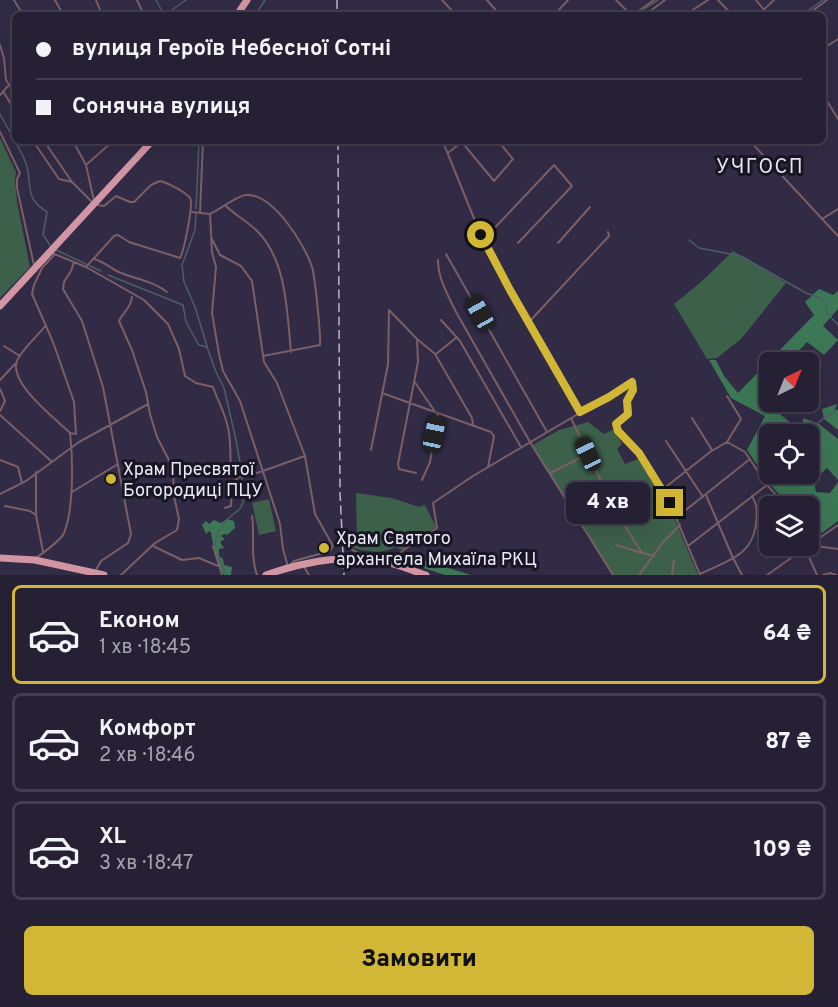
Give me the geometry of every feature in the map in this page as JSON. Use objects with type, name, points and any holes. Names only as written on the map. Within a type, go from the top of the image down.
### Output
[{"type":"highway","points":[[0,306],[34,268],[53,253],[149,144]]},
{"type":"highway","points":[[3,558],[34,560],[104,575]]},
{"type":"highway","points":[[266,575],[302,563],[365,560],[395,563],[426,575]]},
{"type":"street","points":[[442,0],[453,12]]},
{"type":"street","points":[[487,0],[497,12]]},
{"type":"street","points":[[557,12],[568,0]]},
{"type":"street","points":[[616,0],[629,12]]},
{"type":"street","points":[[636,12],[654,0]]},
{"type":"street","points":[[649,12],[665,0]]},
{"type":"street","points":[[690,12],[708,0]]},
{"type":"street","points":[[716,0],[729,12]]},
{"type":"street","points":[[756,0],[764,10]]},
{"type":"street","points":[[762,12],[774,0]]},
{"type":"street","points":[[811,12],[827,0]]},
{"type":"street","points":[[0,45],[6,80],[12,89]]},
{"type":"street","points":[[0,95],[9,85]]},
{"type":"street","points":[[3,91],[12,106]]},
{"type":"street","points":[[826,99],[838,119]]},
{"type":"street","points":[[0,132],[20,173],[17,178],[17,188],[34,268]]},
{"type":"street","points":[[35,144],[59,179],[72,182]]},
{"type":"street","points":[[46,144],[72,182],[90,202],[97,205],[104,206],[112,197],[118,195],[134,202],[153,183],[160,181],[181,191],[190,199],[192,212],[188,219],[180,258],[129,242],[118,235],[110,240],[86,267]]},
{"type":"street","points":[[75,144],[86,165],[92,198],[97,205]]},
{"type":"street","points":[[86,165],[110,144]]},
{"type":"street","points":[[200,213],[203,144]]},
{"type":"street","points":[[446,144],[481,235],[580,412]]},
{"type":"street","points":[[448,153],[458,144]]},
{"type":"street","points":[[464,144],[494,181],[513,159],[500,144]]},
{"type":"street","points":[[753,144],[838,236]]},
{"type":"street","points":[[481,235],[487,236],[551,166],[556,166],[573,186],[518,243]]},
{"type":"street","points":[[192,212],[210,214],[226,206],[236,197],[254,195],[267,202],[286,221],[312,267],[321,342],[318,347],[263,356]]},
{"type":"street","points":[[226,206],[260,234],[269,249],[284,284],[291,352]]},
{"type":"street","points":[[558,243],[590,207]]},
{"type":"street","points":[[822,219],[838,209]]},
{"type":"street","points":[[210,214],[211,237],[216,267],[212,313],[219,354],[223,371],[240,401],[280,524],[288,567],[294,561],[329,551],[333,548],[333,544],[315,514],[305,456],[277,383],[263,356],[252,280],[241,266],[220,255],[211,237]]},
{"type":"street","points":[[529,322],[609,236],[608,232]]},
{"type":"street","points":[[79,442],[76,434],[74,402],[46,325],[33,298],[32,290],[42,268],[53,253],[86,267],[133,296],[144,300],[168,324],[179,349],[185,376],[196,383],[213,387],[223,410],[229,433],[231,472],[239,477]]},
{"type":"street","points":[[446,254],[547,432]]},
{"type":"street","points":[[94,259],[108,263],[118,272],[158,285],[167,292]]},
{"type":"street","points":[[438,260],[438,270],[445,290],[530,442],[613,575]]},
{"type":"street","points":[[74,262],[63,289],[76,309],[85,330],[103,387],[131,538],[128,543],[101,561],[94,573]]},
{"type":"street","points":[[121,575],[153,546],[177,530],[179,519],[174,496],[173,468],[157,437],[146,392],[132,350],[119,321],[122,314],[129,308],[133,296]]},
{"type":"street","points":[[371,450],[388,362],[389,310],[435,354],[472,418],[473,426]]},
{"type":"street","points":[[441,320],[466,351],[521,447]]},
{"type":"street","points":[[0,380],[46,325]]},
{"type":"street","points":[[435,354],[457,337]]},
{"type":"street","points":[[416,473],[399,469],[398,464],[418,362],[417,339]]},
{"type":"street","points":[[4,346],[20,356]]},
{"type":"street","points":[[16,362],[16,372],[23,387],[70,433],[76,434]]},
{"type":"street","points":[[414,381],[438,416],[432,453],[422,480]]},
{"type":"street","points":[[349,547],[356,553],[382,556],[395,563],[402,551],[437,528],[433,503],[488,467],[632,382],[633,390],[627,401],[628,414],[616,424],[618,431],[639,453],[662,490],[677,517],[700,575],[748,549],[755,528],[757,509],[752,496]]},
{"type":"street","points":[[0,389],[5,401],[0,413],[51,461]]},
{"type":"street","points":[[382,393],[491,432],[494,436],[488,467]]},
{"type":"street","points":[[662,490],[712,450],[727,442],[741,419],[727,396]]},
{"type":"street","points":[[0,494],[22,483],[79,442],[148,404]]},
{"type":"street","points":[[571,417],[616,512],[642,553]]},
{"type":"street","points":[[692,418],[712,450]]},
{"type":"street","points":[[34,560],[64,534],[69,516],[72,447],[70,433]]},
{"type":"street","points":[[666,441],[703,497]]},
{"type":"street","points":[[727,442],[745,452],[777,496]]},
{"type":"street","points":[[550,473],[588,454]]},
{"type":"street","points":[[225,508],[231,506],[232,484],[239,477],[305,456]]},
{"type":"street","points":[[677,517],[750,459]]},
{"type":"street","points":[[0,460],[18,467],[22,483]]},
{"type":"street","points":[[70,493],[118,464]]},
{"type":"street","points":[[36,472],[36,515],[43,552]]},
{"type":"street","points":[[688,546],[767,485]]},
{"type":"street","points":[[706,495],[742,575]]},
{"type":"street","points":[[5,506],[30,511],[36,515]]},
{"type":"street","points":[[252,516],[253,560],[257,575]]},
{"type":"street","points":[[639,575],[669,535],[680,525]]},
{"type":"street","points":[[819,538],[838,525]]},
{"type":"street","points":[[616,544],[654,556]]},
{"type":"street","points":[[153,546],[182,560],[199,558],[218,566]]},
{"type":"street","points":[[213,546],[222,575]]},
{"type":"street","points":[[819,547],[838,549]]},
{"type":"street","points":[[767,575],[794,556]]},
{"type":"street","points":[[811,556],[817,575]]},
{"type":"street","points":[[672,575],[674,560]]},
{"type":"street","points":[[302,563],[309,575]]},
{"type":"street","points":[[773,571],[776,575]]},
{"type":"street","points":[[823,575],[830,573],[836,575]]},
{"type":"green space","points":[[0,138],[16,172],[17,202],[30,267],[0,298]]},
{"type":"green space","points":[[733,251],[786,283],[741,339],[717,358],[707,359],[674,304]]},
{"type":"green space","points":[[819,289],[833,295],[838,291],[838,309],[823,326],[838,340],[824,355],[807,342],[798,352],[778,352],[814,315],[805,302]]},
{"type":"green space","points":[[709,360],[716,360],[724,376],[738,393],[759,371],[759,412],[778,412],[792,424],[761,424],[765,416],[731,398]]},
{"type":"green space","points":[[837,404],[835,410],[838,410],[838,430],[824,419],[822,409]]},
{"type":"green space","points":[[803,418],[819,424],[803,424]]},
{"type":"green space","points":[[588,422],[604,434],[614,429],[622,444],[617,449],[625,464],[638,459],[669,505],[698,575],[613,575],[531,446],[559,430]]},
{"type":"green space","points":[[819,424],[838,439],[838,480],[827,468],[819,475]]},
{"type":"green space","points":[[759,427],[759,468],[747,450]]},
{"type":"green space","points":[[838,482],[838,521],[822,533],[819,531],[819,496],[780,496],[770,484],[815,484],[816,492],[830,493]]},
{"type":"green space","points":[[356,493],[392,498],[419,507],[425,505],[436,527],[402,550],[395,547],[375,552],[353,548],[352,546],[357,544]]},
{"type":"green space","points":[[269,499],[276,531],[259,535],[252,503]]},
{"type":"green space","points":[[227,519],[234,521],[235,528],[227,535],[221,536],[225,539],[220,542],[224,548],[219,549],[219,556],[223,559],[224,565],[232,567],[231,575],[224,575],[219,565],[211,532],[206,534],[202,525],[206,521],[209,524],[214,520],[221,523]]},
{"type":"green space","points":[[404,554],[471,575],[445,575],[399,560]]},
{"type":"waterway","points":[[156,0],[162,12]]},
{"type":"waterway","points":[[169,12],[186,0]]},
{"type":"waterway","points":[[257,12],[265,0]]},
{"type":"waterway","points":[[644,9],[658,0]]},
{"type":"waterway","points":[[806,12],[823,0]]},
{"type":"waterway","points":[[0,114],[12,136]]},
{"type":"waterway","points":[[16,144],[26,164],[32,197],[47,212],[43,235],[50,245]]},
{"type":"waterway","points":[[196,209],[199,144]]},
{"type":"waterway","points":[[196,214],[195,230],[182,265],[184,282],[195,307],[207,346]]},
{"type":"waterway","points":[[689,240],[699,248],[741,256],[806,293],[818,297],[825,302],[827,313],[838,325]]},
{"type":"waterway","points":[[56,250],[86,264]]},
{"type":"waterway","points":[[90,266],[101,271]]},
{"type":"waterway","points":[[108,275],[183,305],[186,322],[199,345],[207,347],[224,388],[242,474]]},
{"type":"waterway","points":[[817,424],[838,410]]},
{"type":"waterway","points":[[215,550],[217,535],[221,527],[239,510],[242,504],[244,497],[242,478]]},
{"type":"waterway","points":[[218,557],[227,575]]},
{"type":"railway","points":[[337,0],[337,12]]},
{"type":"railway","points":[[338,144],[340,492],[344,575]]},
{"type":"place","name":"Храм Пресвятої Богородиці ПЦУ","points":[[111,479]]},
{"type":"place","name":"Храм Святого архангела Михаїла РКЦ","points":[[324,548]]},
{"type":"district","name":"УЧГОСП","points":[[760,166]]},
{"type":"route","points":[[481,235],[580,412],[632,382],[633,390],[627,401],[628,414],[616,424],[618,431],[639,453],[670,503]]}]
